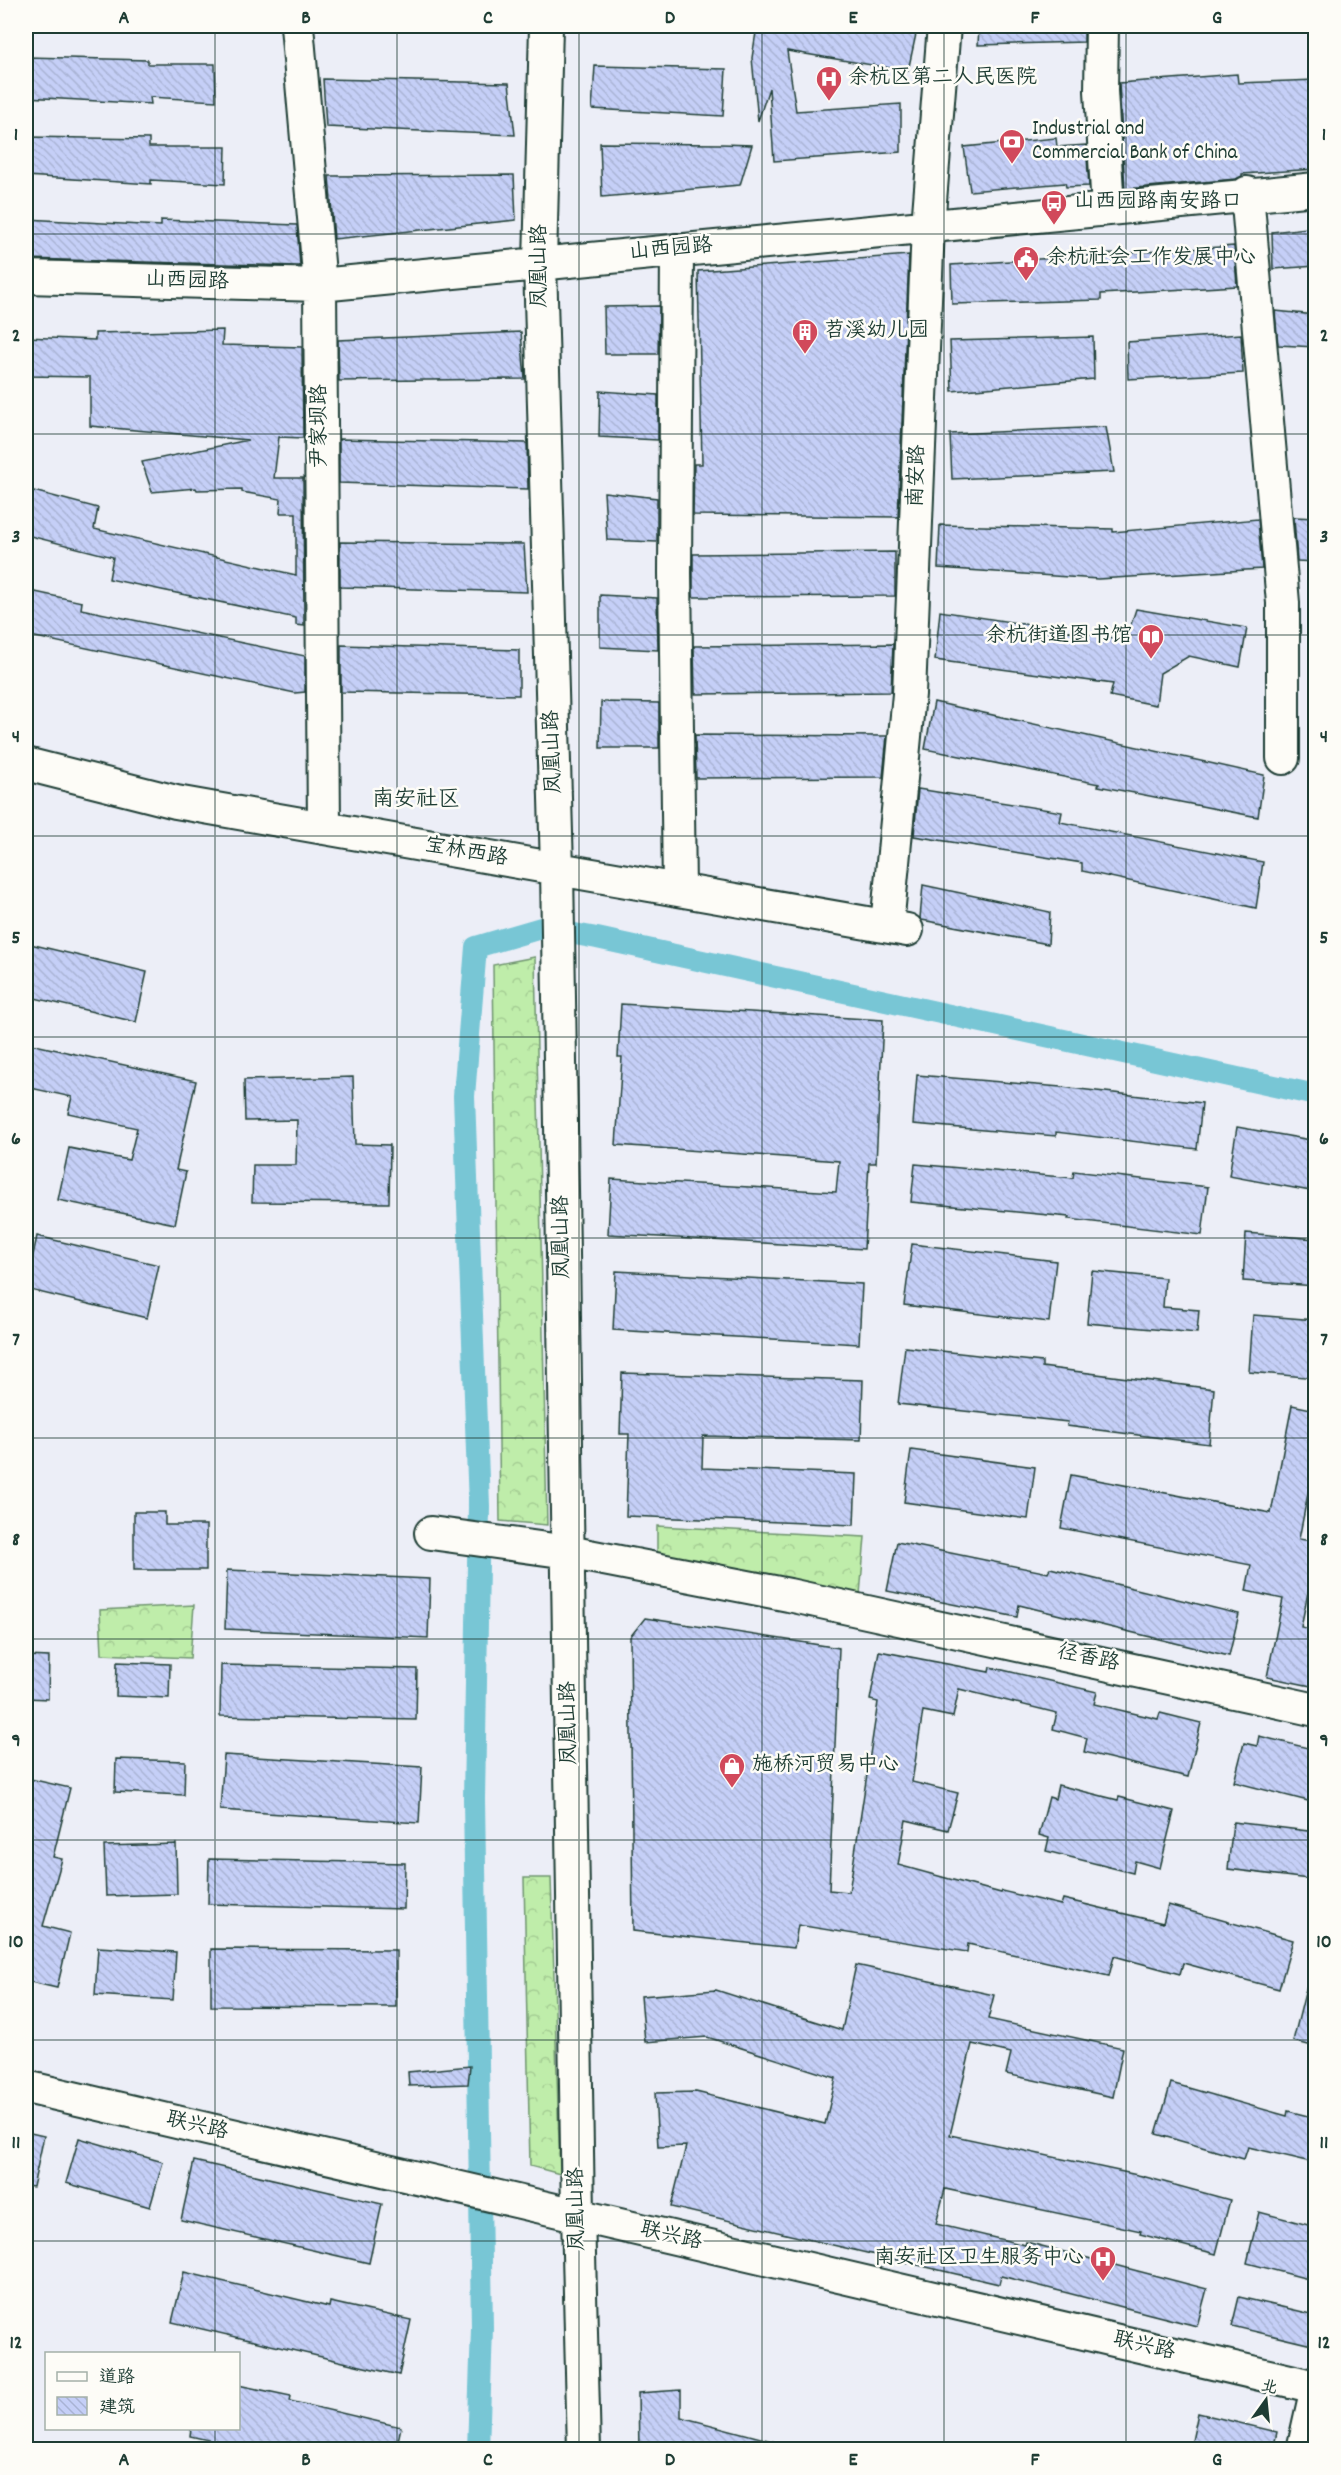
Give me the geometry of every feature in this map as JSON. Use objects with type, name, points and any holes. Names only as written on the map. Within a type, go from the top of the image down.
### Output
[{"type":"street","name":"尹家坝路","points":[[297,26],[320,285],[324,828]]},
{"type":"street","name":"凤凰山路","points":[[546,26],[540,263],[558,916],[578,2215],[584,2450]]},
{"type":"street","name":"南安路","points":[[898,928],[928,226],[944,26]]},
{"type":"street","points":[[1102,26],[1101,91],[1108,209]]},
{"type":"street","name":"山西园路","points":[[26,277],[320,285],[1316,189]]},
{"type":"street","points":[[1247,195],[1283,603],[1283,758]]},
{"type":"street","points":[[677,250],[675,573],[679,890]]},
{"type":"street","name":"宝林西路","points":[[26,764],[176,802],[898,928]]},
{"type":"street","name":"径香路","points":[[441,1534],[568,1552],[860,1610],[1316,1710]]},
{"type":"street","name":"联兴路","points":[[26,2087],[1316,2387]]},
{"type":"street","points":[[1303,2450],[1316,2392]]},
{"type":"green space","points":[[535,957],[547,1525],[500,1521],[493,965]]},
{"type":"green space","points":[[657,1526],[865,1537],[860,1594],[657,1557]]},
{"type":"green space","points":[[194,1605],[190,1658],[102,1654],[100,1610]]},
{"type":"green space","points":[[524,1878],[551,1878],[560,2174],[530,2166]]},
{"type":"building","points":[[757,26],[872,26],[916,34],[908,71],[787,51],[796,111],[901,104],[901,152],[774,161],[769,88],[758,121],[752,58]]},
{"type":"building","points":[[979,26],[1084,26],[1084,42],[978,45]]},
{"type":"building","points":[[26,57],[148,60],[148,64],[215,64],[216,101],[150,97],[151,104],[26,97]]},
{"type":"building","points":[[595,66],[726,69],[723,116],[592,109]]},
{"type":"building","points":[[1237,74],[1238,83],[1316,80],[1316,169],[1242,174],[1236,179],[1125,189],[1119,83]]},
{"type":"building","points":[[323,79],[509,83],[515,135],[326,127]]},
{"type":"building","points":[[26,137],[149,139],[149,147],[226,147],[225,184],[151,180],[151,184],[26,176]]},
{"type":"building","name":"Industrial and Commercial Bank of China","points":[[1056,138],[1057,147],[1086,145],[1089,186],[1066,187],[1065,183],[970,191],[964,147]]},
{"type":"building","points":[[600,143],[752,145],[740,185],[602,197]]},
{"type":"building","points":[[514,175],[516,220],[334,239],[329,176]]},
{"type":"building","points":[[26,219],[161,226],[161,220],[297,225],[300,266],[26,259]]},
{"type":"building","points":[[1316,227],[1316,266],[1273,269],[1272,232]]},
{"type":"building","points":[[1234,246],[1237,286],[1101,294],[1101,300],[952,304],[951,265]]},
{"type":"building","name":"苕溪幼儿园","points":[[909,255],[898,517],[693,515],[694,464],[702,464],[698,271]]},
{"type":"building","points":[[659,306],[658,354],[605,354],[604,307]]},
{"type":"building","points":[[1275,311],[1316,315],[1316,347],[1278,345]]},
{"type":"building","points":[[223,330],[222,345],[302,347],[303,438],[279,437],[274,478],[303,478],[304,626],[296,625],[296,618],[109,579],[113,557],[26,535],[26,489],[98,508],[94,529],[296,575],[296,513],[280,513],[281,499],[242,492],[242,489],[197,490],[196,488],[152,492],[142,462],[248,440],[90,426],[90,377],[26,376],[26,337],[95,340],[95,333]]},
{"type":"building","points":[[521,332],[525,379],[339,381],[338,340]]},
{"type":"building","points":[[1241,334],[1243,373],[1128,379],[1127,342]]},
{"type":"building","points":[[1093,337],[1094,379],[952,391],[950,341]]},
{"type":"building","points":[[600,391],[658,395],[658,440],[599,437]]},
{"type":"building","points":[[1106,427],[1114,472],[952,479],[950,434]]},
{"type":"building","points":[[339,439],[527,443],[528,489],[339,483]]},
{"type":"building","points":[[604,492],[657,498],[657,542],[607,540]]},
{"type":"building","points":[[1294,517],[1316,518],[1316,562],[1297,561]]},
{"type":"building","points":[[1258,519],[1262,569],[1098,579],[938,568],[940,525],[1113,529],[1113,532]]},
{"type":"building","points":[[340,542],[524,544],[527,592],[340,587]]},
{"type":"building","points":[[895,552],[895,596],[693,597],[693,554]]},
{"type":"building","points":[[26,590],[82,602],[81,609],[305,656],[305,692],[295,693],[26,635]]},
{"type":"building","points":[[600,595],[657,598],[658,650],[600,647]]},
{"type":"building","points":[[1136,609],[1247,628],[1240,667],[1189,656],[1160,673],[1156,705],[1110,696],[1113,684],[935,660],[940,611],[1126,640]]},
{"type":"building","points":[[893,644],[891,692],[695,694],[694,646]]},
{"type":"building","points":[[341,645],[519,650],[519,695],[341,692]]},
{"type":"building","points":[[601,702],[659,703],[659,748],[600,748]]},
{"type":"building","points":[[934,702],[1264,775],[1258,817],[925,749]]},
{"type":"building","points":[[695,735],[887,736],[883,777],[696,778]]},
{"type":"building","points":[[918,789],[1062,812],[1060,822],[1263,862],[1256,908],[1082,871],[1082,863],[914,836]]},
{"type":"building","points":[[923,885],[1050,912],[1048,944],[922,920],[920,918]]},
{"type":"building","points":[[26,943],[147,972],[136,1022],[26,996]]},
{"type":"building","points":[[621,1004],[883,1020],[876,1163],[869,1163],[864,1249],[608,1234],[611,1179],[836,1192],[839,1161],[616,1145],[622,1057],[618,1057]]},
{"type":"building","points":[[26,1043],[196,1081],[176,1170],[186,1172],[175,1224],[58,1200],[69,1148],[129,1160],[137,1128],[68,1113],[72,1097],[26,1087]]},
{"type":"building","points":[[917,1075],[1061,1087],[1202,1103],[1197,1149],[1056,1132],[1056,1136],[913,1124]]},
{"type":"building","points":[[353,1077],[355,1144],[390,1145],[389,1203],[252,1202],[253,1165],[296,1165],[297,1120],[245,1121],[244,1080]]},
{"type":"building","points":[[1237,1127],[1316,1141],[1316,1192],[1229,1176]]},
{"type":"building","points":[[915,1164],[1073,1178],[1074,1171],[1208,1187],[1202,1235],[1068,1219],[1069,1217],[911,1202]]},
{"type":"building","points":[[1246,1233],[1316,1239],[1316,1286],[1243,1281]]},
{"type":"building","points":[[37,1236],[159,1265],[147,1318],[26,1289]]},
{"type":"building","points":[[912,1244],[1056,1261],[1049,1322],[904,1305]]},
{"type":"building","points":[[616,1271],[862,1284],[859,1344],[613,1330]]},
{"type":"building","points":[[1092,1271],[1165,1278],[1163,1307],[1199,1310],[1197,1333],[1087,1323]]},
{"type":"building","points":[[1253,1315],[1316,1320],[1316,1378],[1249,1372]]},
{"type":"building","points":[[905,1347],[1042,1362],[1042,1367],[1214,1389],[1209,1444],[1067,1426],[1068,1422],[898,1404]]},
{"type":"building","points":[[622,1373],[863,1380],[861,1440],[703,1436],[702,1468],[856,1474],[854,1525],[626,1516],[629,1434],[620,1434]]},
{"type":"building","points":[[1292,1405],[1316,1410],[1316,1453],[1299,1539],[1316,1542],[1316,1553],[1301,1627],[1316,1630],[1316,1687],[1267,1677],[1283,1599],[1246,1591],[1251,1565],[1061,1528],[1071,1475],[1271,1513]]},
{"type":"building","points":[[911,1450],[1035,1467],[1028,1519],[904,1502]]},
{"type":"building","points":[[134,1512],[165,1512],[165,1525],[206,1525],[206,1570],[134,1570]]},
{"type":"building","points":[[897,1542],[1048,1573],[1050,1568],[1239,1614],[1229,1656],[1019,1605],[1017,1617],[887,1591]]},
{"type":"building","points":[[227,1570],[430,1579],[428,1638],[225,1629]]},
{"type":"building","points":[[645,1618],[839,1648],[829,1890],[849,1892],[878,1702],[870,1700],[879,1651],[989,1672],[990,1667],[1097,1692],[1094,1704],[1158,1719],[1160,1713],[1201,1723],[1188,1777],[1084,1752],[1087,1738],[1053,1729],[1057,1713],[959,1689],[953,1717],[923,1711],[912,1782],[958,1793],[948,1830],[906,1820],[898,1865],[1001,1893],[1002,1891],[1061,1905],[1063,1899],[1163,1923],[1168,1905],[1293,1940],[1279,1989],[1183,1963],[1180,1974],[1114,1956],[1109,1976],[968,1944],[967,1952],[798,1925],[794,1948],[633,1931],[630,1637]]},
{"type":"building","points":[[26,1656],[49,1657],[48,1699],[26,1698]]},
{"type":"building","points":[[117,1662],[170,1664],[169,1698],[116,1696]]},
{"type":"building","points":[[221,1665],[417,1669],[416,1720],[220,1716]]},
{"type":"building","points":[[1259,1736],[1316,1750],[1316,1803],[1234,1782],[1244,1743],[1257,1746]]},
{"type":"building","points":[[224,1755],[422,1767],[419,1823],[220,1810]]},
{"type":"building","points":[[116,1759],[185,1761],[184,1795],[115,1792]]},
{"type":"building","points":[[26,1778],[70,1788],[53,1857],[62,1859],[43,1926],[70,1933],[57,1988],[26,1981]]},
{"type":"building","points":[[1058,1785],[1174,1811],[1160,1868],[1135,1861],[1133,1873],[1046,1851],[1049,1838],[1039,1835],[1049,1797],[1055,1799]]},
{"type":"building","points":[[1233,1822],[1316,1832],[1316,1880],[1228,1869]]},
{"type":"building","points":[[176,1844],[177,1894],[106,1896],[104,1846]]},
{"type":"building","points":[[209,1859],[405,1863],[404,1909],[208,1904]]},
{"type":"building","points":[[98,1947],[176,1952],[173,2000],[95,1995]]},
{"type":"building","points":[[211,1949],[396,1950],[396,2007],[211,2006]]},
{"type":"building","points":[[856,1965],[994,1995],[988,2019],[1123,2048],[1113,2097],[1006,2074],[1011,2053],[972,2044],[950,2135],[1142,2176],[1230,2200],[1216,2254],[1140,2234],[1141,2231],[945,2189],[936,2224],[1025,2245],[1026,2242],[1207,2289],[1197,2326],[1001,2276],[999,2284],[671,2207],[686,2146],[658,2147],[655,2093],[696,2092],[825,2124],[836,2078],[707,2037],[645,2042],[641,1996],[716,1990],[842,2030]]},
{"type":"building","points":[[1309,1977],[1316,1977],[1316,2047],[1293,2041]]},
{"type":"building","points":[[470,2066],[468,2084],[409,2086],[408,2072]]},
{"type":"building","points":[[1171,2083],[1287,2116],[1288,2111],[1316,2118],[1316,2163],[1248,2147],[1244,2159],[1156,2134]]},
{"type":"building","points":[[26,2132],[44,2136],[33,2187],[26,2186]]},
{"type":"building","points":[[79,2138],[163,2162],[150,2207],[66,2183]]},
{"type":"building","points":[[194,2161],[382,2204],[369,2263],[181,2220]]},
{"type":"building","points":[[1259,2212],[1316,2227],[1316,2281],[1247,2263]]},
{"type":"building","points":[[184,2272],[329,2307],[330,2302],[411,2320],[399,2375],[172,2322]]},
{"type":"building","points":[[1239,2297],[1316,2315],[1316,2346],[1232,2326]]},
{"type":"building","points":[[240,2385],[291,2396],[290,2401],[401,2427],[396,2450],[252,2450],[190,2436],[191,2430],[240,2430]]},
{"type":"building","points":[[681,2390],[681,2417],[783,2444],[782,2450],[639,2450],[638,2393]]},
{"type":"building","points":[[1198,2413],[1277,2432],[1273,2450],[1190,2450]]},
{"type":"waterway","points":[[478,2450],[482,2328],[474,1799],[479,1506],[464,1096],[476,947],[541,928],[597,938],[1316,1095]]},
{"type":"place","name":"余杭区第二人民医院","points":[[829,102]]},
{"type":"place","name":"Industrial and Commercial Bank of China","points":[[1012,165]]},
{"type":"place","name":"山西园路南安路口","points":[[1054,226]]},
{"type":"place","name":"余杭社会工作发展中心","points":[[1026,282]]},
{"type":"place","name":"苕溪幼儿园","points":[[805,355]]},
{"type":"place","name":"余杭街道图书馆","points":[[1151,660]]},
{"type":"place","name":"施桥河贸易中心","points":[[732,1789]]},
{"type":"place","name":"南安社区卫生服务中心","points":[[1103,2282]]},
{"type":"district","name":"南安社区","points":[[416,800]]}]
